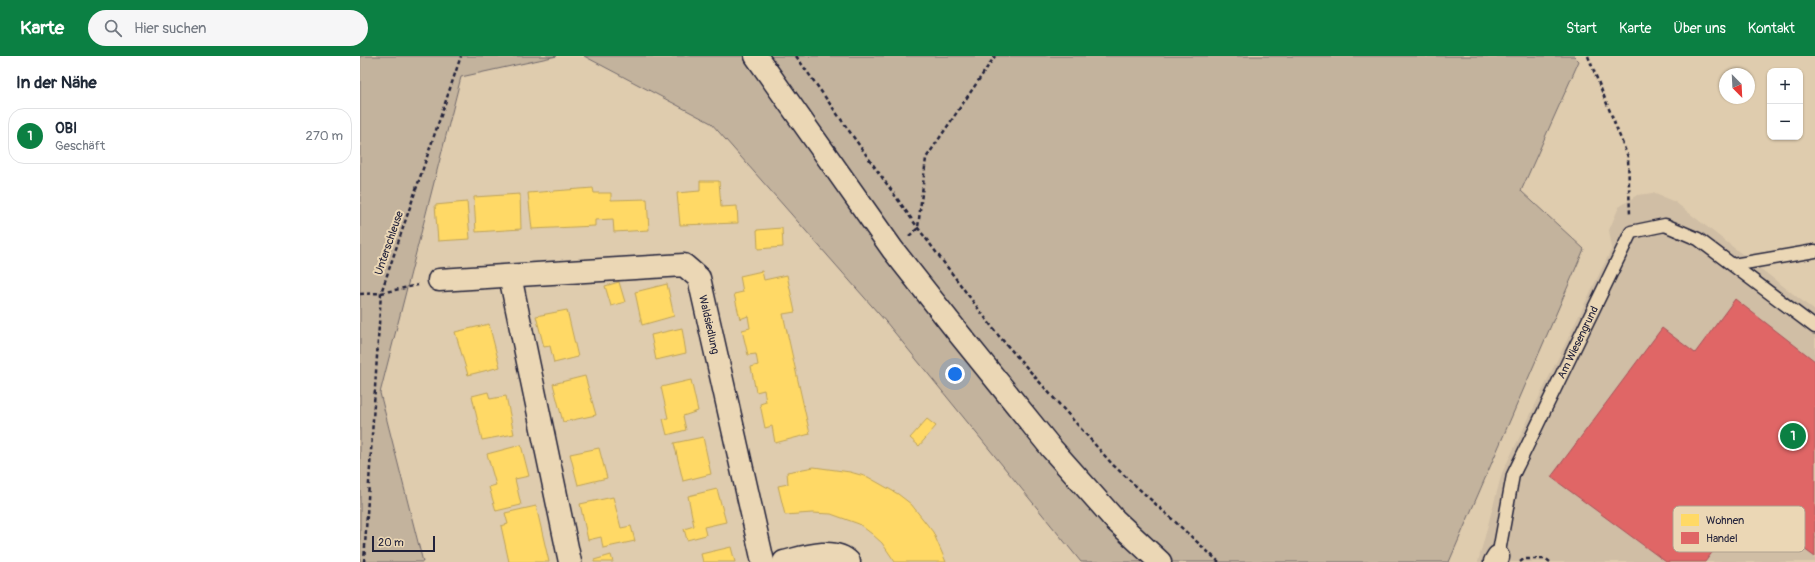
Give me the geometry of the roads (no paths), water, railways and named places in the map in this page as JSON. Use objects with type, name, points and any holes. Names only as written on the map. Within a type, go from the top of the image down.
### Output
[{"type":"street","points":[[756,56],[893,250],[1052,449],[1115,520],[1160,562]]},
{"type":"street","name":"Waldsiedlung","points":[[439,280],[684,264],[699,278],[762,562]]},
{"type":"street","points":[[510,276],[570,562]]},
{"type":"street","points":[[784,562],[818,554],[834,555],[846,559],[849,562]]},
{"type":"lane","name":"Am Wiesengrund","points":[[1497,560],[1513,475],[1631,232],[1665,225],[1698,239],[1733,265]]},
{"type":"lane","points":[[1733,265],[1815,251]]},
{"type":"lane","points":[[1733,265],[1815,327]]},
{"type":"place","name":"OBI","points":[[1793,436]]}]
